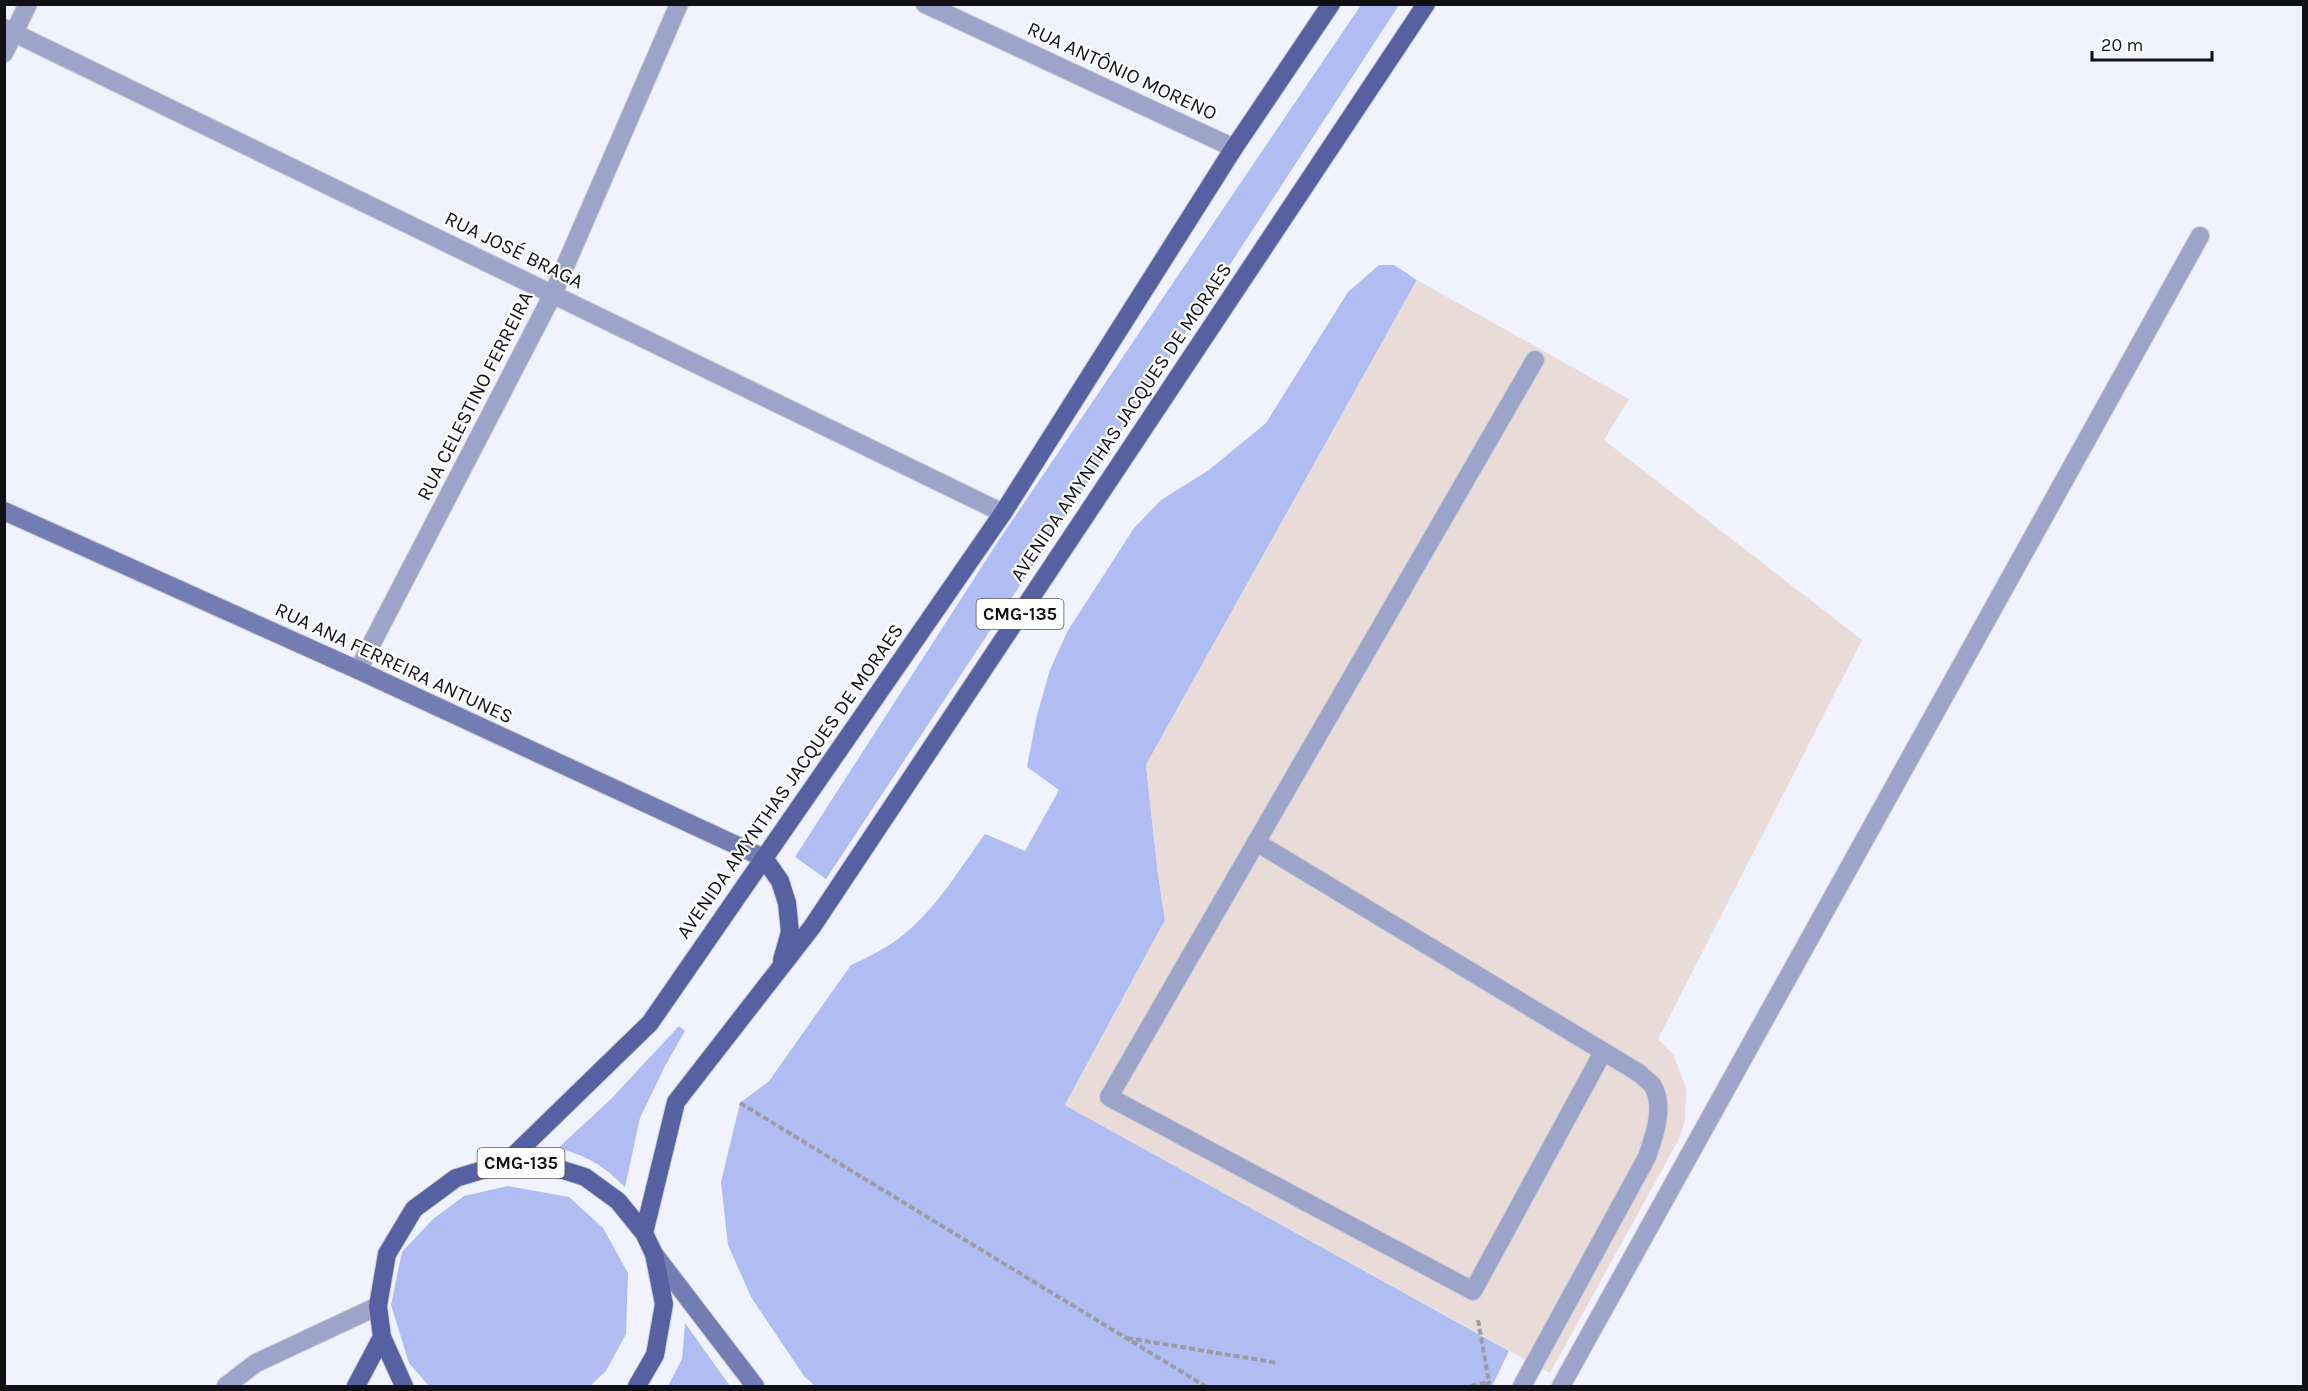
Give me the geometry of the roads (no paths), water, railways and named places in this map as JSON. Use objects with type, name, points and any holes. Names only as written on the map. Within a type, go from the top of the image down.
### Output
[{"type":"main road","name":"AVENIDA AMYNTHAS JACQUES DE MORAES","points":[[506,1163],[650,1023],[1003,513],[1234,148],[1331,4]]},
{"type":"main road","name":"AVENIDA AMYNTHAS JACQUES DE MORAES","points":[[644,1233],[676,1102],[812,927],[1426,4]]},
{"type":"main road","points":[[764,858],[780,881],[787,903],[790,932],[778,970]]},
{"type":"main road","name":"CMG-135","points":[[404,1386],[382,1337],[378,1306],[387,1254],[414,1209],[456,1178],[506,1163],[547,1165],[585,1177],[618,1201],[644,1233],[654,1254],[664,1304],[655,1355],[636,1386]]},
{"type":"main road","points":[[356,1386],[382,1337]]},
{"type":"street","points":[[4,53],[9,31],[28,4]]},
{"type":"street","name":"RUA CELESTINO FERREIRA","points":[[358,670],[553,294],[679,4]]},
{"type":"street","name":"RUA ANTÔNIO MORENO","points":[[925,4],[1234,148]]},
{"type":"street","name":"RUA JOSÉ BRAGA","points":[[9,31],[1003,513]]},
{"type":"street","points":[[1560,1386],[2200,236]]},
{"type":"street","points":[[1535,360],[1109,1097],[1473,1291],[1603,1052]]},
{"type":"street","name":"RUA ANA FERREIRA ANTUNES","points":[[4,511],[358,670],[764,858]]},
{"type":"street","points":[[1256,842],[1639,1073],[1653,1086],[1659,1112],[1656,1132],[1647,1157],[1522,1386]]},
{"type":"street","points":[[654,1254],[755,1386]]},
{"type":"street","points":[[226,1386],[256,1363],[378,1306]]}]
